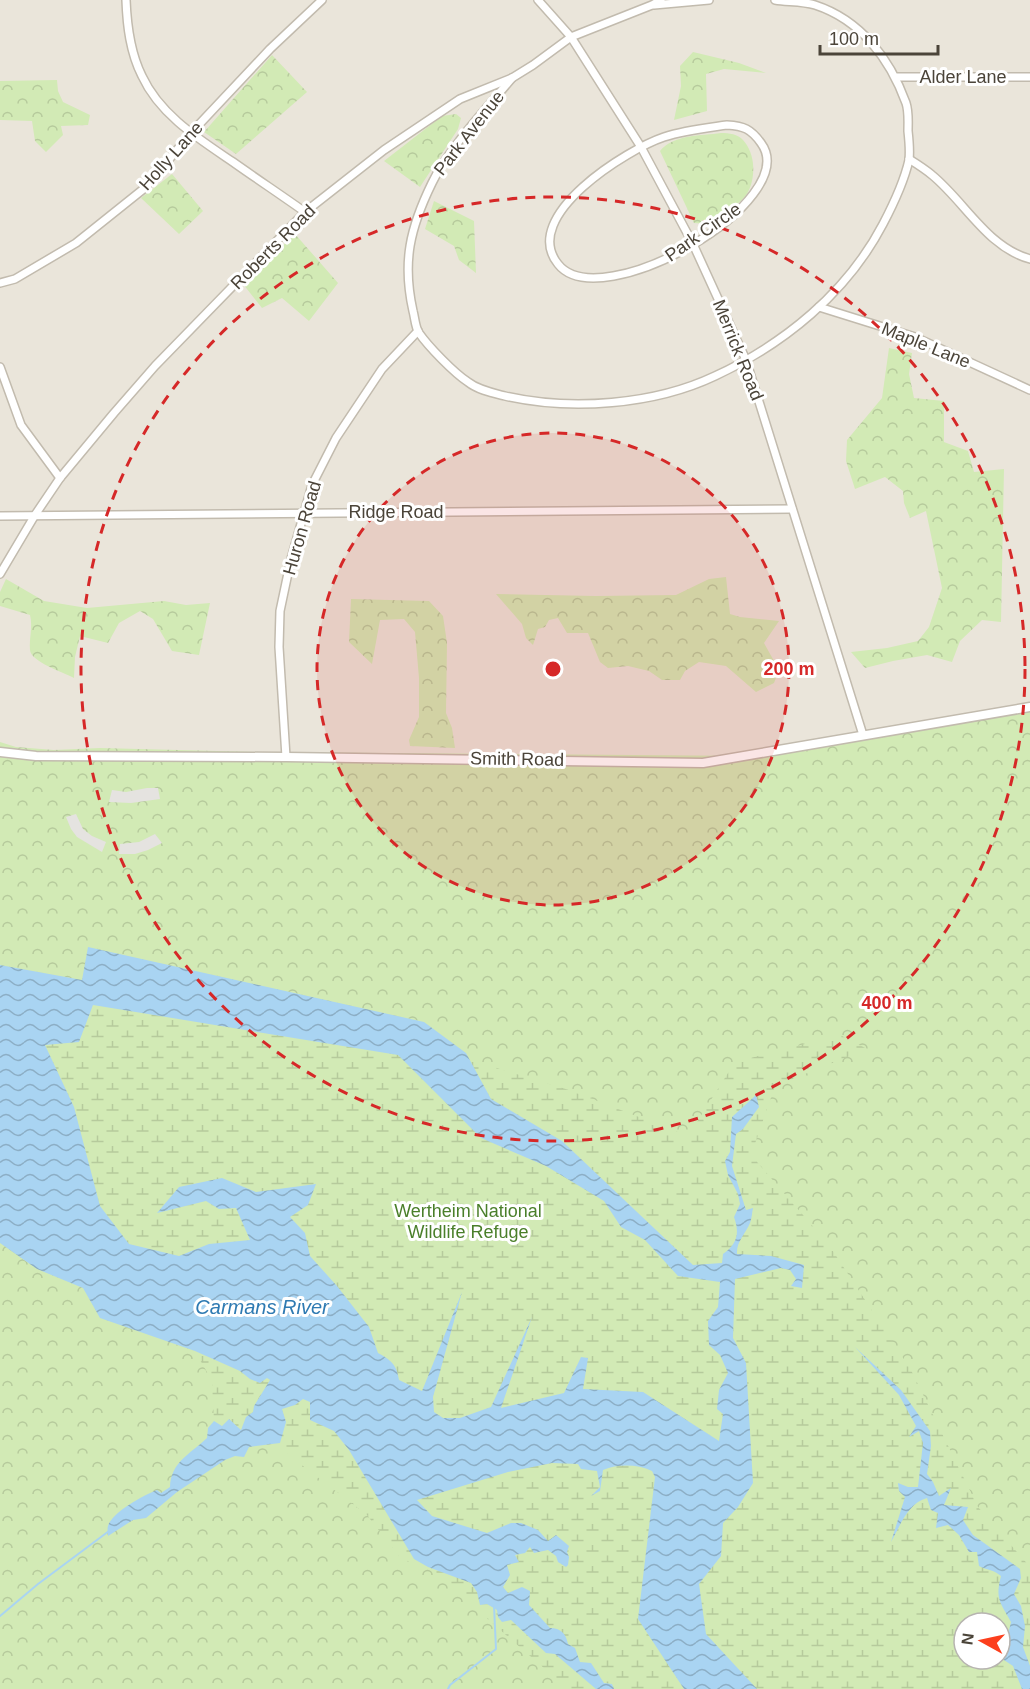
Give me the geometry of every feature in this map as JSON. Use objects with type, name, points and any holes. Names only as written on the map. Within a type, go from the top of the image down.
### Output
[{"type":"street","points":[[126,0],[127,27],[142,77],[171,116],[191,133],[305,212]]},
{"type":"street","name":"Holly Lane","points":[[0,284],[15,279],[76,243],[146,187],[191,133],[270,49],[322,0]]},
{"type":"street","name":"Merrick Road","points":[[538,0],[571,37],[641,147],[693,243],[746,360],[863,735]]},
{"type":"street","name":"Roberts Road","points":[[0,574],[60,478],[155,366],[305,212],[384,150],[460,99],[512,78],[571,37],[660,0]]},
{"type":"street","points":[[652,5],[709,0]]},
{"type":"street","points":[[418,331],[468,383],[489,392],[547,403],[596,403],[668,393],[712,378],[782,338],[819,307],[841,285],[873,243],[898,192],[909,159],[908,109],[897,77],[862,33],[839,17],[814,5],[775,0]]},
{"type":"street","name":"Alder Lane","points":[[897,77],[1030,77]]},
{"type":"street","name":"Park Avenue","points":[[418,331],[408,287],[407,262],[416,218],[433,179],[512,78]]},
{"type":"street","name":"Park Circle","points":[[727,125],[740,126],[751,130],[764,147],[767,163],[765,175],[758,190],[739,211],[662,261],[639,270],[598,278],[580,278],[568,273],[557,264],[550,249],[550,234],[557,217],[575,195],[605,168],[641,147],[664,137],[694,129],[727,125]]},
{"type":"street","points":[[909,159],[932,174],[989,234],[1013,255],[1030,260]]},
{"type":"street","name":"Maple Lane","points":[[819,307],[915,337],[1030,390]]},
{"type":"street","name":"Huron Road","points":[[286,757],[279,647],[280,611],[291,559],[312,484],[336,438],[382,369],[418,331]]},
{"type":"street","points":[[0,368],[21,425],[60,478]]},
{"type":"street","name":"Ridge Road","points":[[0,516],[792,509]]},
{"type":"street","name":"Smith Road","points":[[0,752],[36,756],[703,763],[1030,707]]},
{"type":"shaded area","points":[[0,0],[1030,0],[1030,707],[703,763],[0,752]]},
{"type":"shaded area","points":[[158,788],[160,799],[131,803],[109,802],[112,790],[126,792]]},
{"type":"shaded area","points":[[76,814],[83,829],[106,842],[102,852],[77,837],[71,829],[66,817]]},
{"type":"shaded area","points":[[155,834],[162,843],[135,854],[119,854],[120,844],[139,842]]},
{"type":"green space","points":[[693,52],[739,63],[766,73],[724,69],[706,74],[707,111],[674,120],[681,86],[680,66]]},
{"type":"green space","points":[[272,55],[307,92],[236,154],[204,132]]},
{"type":"green space","points":[[57,80],[58,91],[63,102],[90,115],[88,125],[61,126],[63,135],[46,152],[35,141],[32,121],[0,120],[0,81]]},
{"type":"green space","points":[[456,114],[461,118],[458,129],[420,187],[384,161],[442,116]]},
{"type":"green space","points":[[721,133],[739,136],[747,146],[753,167],[750,188],[744,198],[710,224],[694,223],[660,151],[673,141]]},
{"type":"green space","points":[[172,174],[203,211],[179,234],[141,198]]},
{"type":"green space","points":[[434,201],[474,221],[476,273],[459,260],[454,246],[425,229]]},
{"type":"green space","points":[[295,234],[338,283],[309,321],[282,298],[262,308],[243,284]]},
{"type":"green space","points":[[889,348],[912,353],[909,374],[914,398],[944,401],[944,442],[968,451],[974,472],[1004,469],[1001,622],[982,620],[960,641],[952,662],[927,655],[865,668],[851,652],[887,648],[918,641],[929,627],[942,588],[926,511],[910,518],[904,503],[903,491],[885,477],[855,489],[846,461],[847,440],[882,398]]},
{"type":"green space","points":[[726,577],[730,614],[779,621],[764,643],[779,670],[774,683],[756,692],[726,666],[699,662],[685,671],[680,680],[662,680],[649,671],[628,666],[608,668],[600,662],[588,633],[567,633],[558,618],[549,620],[545,627],[538,629],[533,645],[526,638],[522,624],[496,594],[676,595],[709,579]]},
{"type":"green space","points":[[6,579],[44,601],[87,608],[164,601],[186,605],[210,603],[199,655],[172,651],[153,619],[140,611],[119,623],[108,643],[80,636],[75,657],[74,678],[41,663],[32,654],[30,615],[0,606],[0,592]]},
{"type":"green space","points":[[351,599],[429,601],[443,616],[447,643],[446,713],[452,728],[455,748],[410,746],[409,740],[419,717],[419,678],[415,632],[404,619],[380,620],[372,664],[349,642]]},
{"type":"green space","name":"Wertheim National Wildlife Refuge","points":[[1030,707],[1030,1689],[0,1689],[0,742],[16,747],[54,750],[100,748],[260,752],[758,756],[866,740]]},
{"type":"green space","points":[[88,947],[424,1022],[466,1053],[470,1060],[569,1090],[688,1136],[735,1062],[840,1035],[867,1049],[775,1086],[751,1155],[829,1245],[911,1370],[978,1507],[1030,1567],[1030,1689],[568,1689],[428,1567],[401,1559],[367,1515],[277,1446],[286,1403],[263,1390],[241,1431],[229,1419],[222,1426],[214,1421],[212,1381],[195,1351],[100,1318],[83,1288],[37,1269],[0,1243],[0,965],[82,980]]},
{"type":"water","name":"Carmans River","points":[[88,947],[424,1022],[466,1053],[491,1099],[562,1141],[693,1265],[722,1263],[723,1254],[736,1238],[737,1229],[734,1217],[740,1204],[725,1161],[730,1152],[732,1117],[756,1095],[759,1107],[743,1129],[736,1134],[732,1166],[746,1210],[753,1208],[750,1223],[740,1242],[737,1254],[771,1256],[804,1265],[802,1288],[791,1286],[796,1279],[790,1270],[781,1268],[735,1279],[733,1338],[746,1363],[753,1483],[738,1507],[723,1523],[721,1556],[699,1584],[706,1634],[757,1689],[684,1689],[638,1619],[655,1477],[652,1471],[640,1467],[621,1466],[603,1470],[600,1491],[591,1496],[600,1487],[597,1471],[581,1469],[578,1464],[552,1463],[508,1472],[417,1500],[432,1516],[487,1533],[511,1523],[521,1523],[538,1530],[548,1541],[556,1535],[569,1546],[566,1567],[558,1562],[556,1556],[548,1550],[534,1553],[530,1547],[525,1553],[515,1555],[519,1562],[507,1565],[510,1575],[503,1587],[508,1593],[522,1587],[530,1591],[529,1605],[550,1628],[562,1632],[568,1644],[575,1648],[580,1662],[591,1663],[604,1683],[612,1684],[614,1689],[596,1689],[555,1654],[546,1653],[511,1620],[502,1622],[497,1610],[487,1604],[480,1605],[477,1592],[471,1583],[428,1567],[414,1559],[349,1450],[334,1431],[310,1420],[310,1402],[303,1399],[295,1405],[282,1409],[286,1422],[280,1443],[249,1447],[244,1457],[235,1456],[225,1460],[177,1492],[146,1518],[133,1520],[108,1536],[111,1521],[122,1510],[151,1492],[157,1490],[161,1493],[170,1487],[177,1465],[207,1438],[208,1428],[214,1421],[222,1426],[229,1419],[241,1430],[246,1417],[253,1412],[254,1406],[270,1380],[267,1378],[260,1383],[240,1371],[195,1351],[100,1318],[83,1288],[37,1269],[0,1243],[0,965],[82,980]],"holes":[[[93,1005],[398,1055],[481,1138],[546,1166],[604,1201],[621,1227],[645,1240],[678,1276],[720,1282],[718,1307],[708,1321],[709,1345],[720,1355],[728,1373],[719,1390],[717,1409],[723,1414],[719,1441],[643,1392],[583,1389],[588,1358],[581,1357],[564,1393],[501,1408],[532,1317],[491,1407],[460,1418],[443,1418],[434,1412],[433,1397],[462,1292],[422,1391],[399,1380],[393,1364],[378,1353],[369,1327],[310,1256],[305,1233],[290,1217],[308,1205],[316,1184],[256,1192],[222,1178],[179,1187],[157,1213],[206,1201],[219,1209],[236,1208],[250,1240],[209,1244],[179,1256],[129,1244],[100,1206],[74,1107],[45,1045],[79,1042]]]},
{"type":"water","points":[[855,1347],[901,1390],[930,1431],[931,1446],[927,1474],[939,1496],[951,1488],[944,1505],[968,1507],[963,1520],[973,1535],[1020,1569],[1021,1578],[1014,1594],[1021,1606],[1025,1626],[1023,1647],[1030,1666],[1030,1689],[1022,1689],[1012,1665],[1012,1611],[1005,1611],[1000,1600],[998,1590],[1001,1576],[979,1566],[977,1552],[969,1552],[959,1535],[948,1525],[936,1528],[938,1513],[931,1510],[927,1498],[910,1510],[891,1542],[905,1497],[899,1491],[898,1483],[908,1487],[918,1487],[923,1443],[919,1431],[909,1437],[916,1426],[899,1395]]},
{"type":"waterway","points":[[0,1616],[38,1584],[109,1531]]},
{"type":"waterway","points":[[448,1689],[496,1649],[494,1606]]}]
